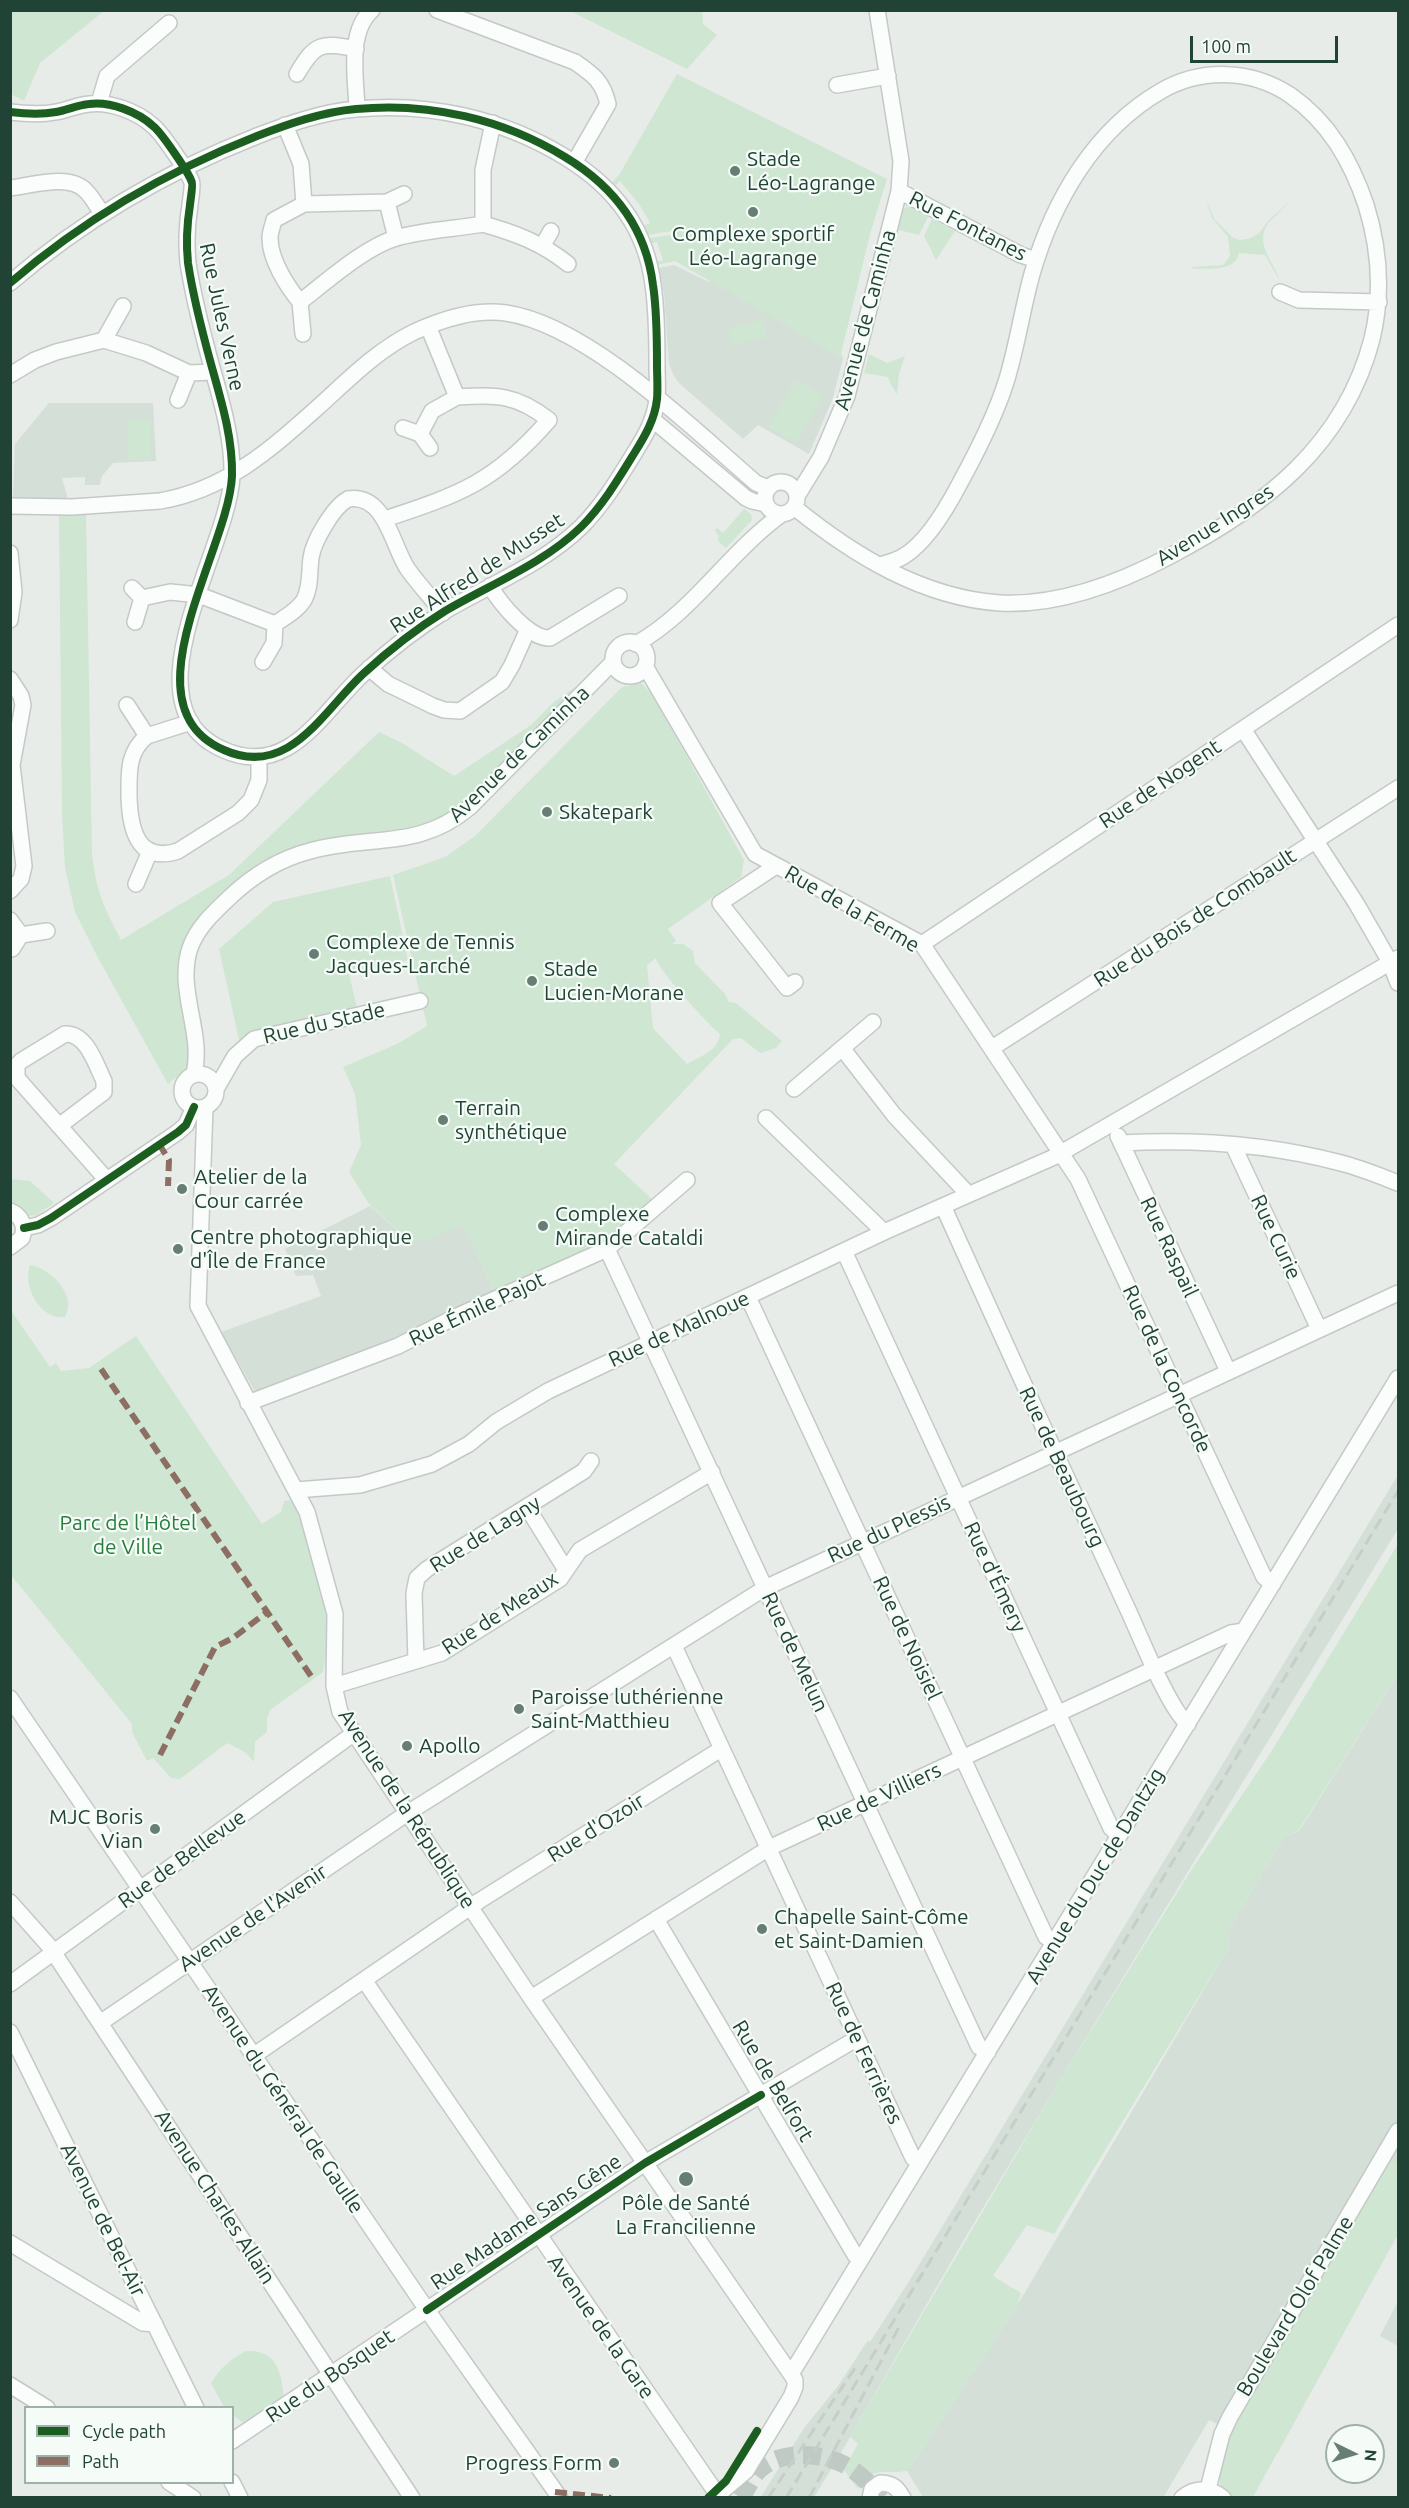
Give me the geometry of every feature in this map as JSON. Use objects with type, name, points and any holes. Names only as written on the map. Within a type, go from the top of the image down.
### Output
[{"type":"street","points":[[357,109],[356,50],[361,25],[372,10]]},
{"type":"street","points":[[437,10],[575,62],[593,75],[605,89],[608,104],[574,162]]},
{"type":"street","name":"Avenue de Caminha","points":[[781,500],[808,478],[830,439],[847,396],[899,191],[901,161],[878,10]]},
{"type":"street","points":[[10,112],[35,115],[99,103],[107,76],[169,23]]},
{"type":"street","points":[[297,74],[309,54],[320,45],[332,44],[356,50]]},
{"type":"street","name":"Avenue Ingres","points":[[781,500],[853,550],[898,575],[937,591],[966,598],[1019,603],[1055,598],[1118,580],[1195,543],[1266,497],[1317,448],[1346,406],[1367,357],[1379,302],[1379,260],[1372,224],[1352,167],[1334,136],[1310,110],[1271,84],[1237,75],[1200,76],[1169,86],[1142,102],[1117,122],[1088,156],[1067,189],[1036,260],[1012,362],[990,424],[945,509],[907,555],[898,575]]},
{"type":"street","points":[[837,85],[888,76]]},
{"type":"street","name":"Rue Jules Verne","points":[[99,103],[132,113],[155,127],[192,183],[187,237],[188,258],[222,404],[232,476]]},
{"type":"street","name":"Rue Alfred de Musset","points":[[10,282],[103,214],[207,156],[285,125],[316,116],[357,109],[425,109],[493,123],[543,144],[574,162],[601,183],[623,206],[642,239],[650,264],[655,296],[657,399],[645,436],[614,486],[583,525],[559,547],[443,612],[369,668],[300,741],[285,750],[259,757],[241,756],[220,749],[202,735],[191,722],[182,699],[180,672],[185,639],[227,506],[232,476]]},
{"type":"street","points":[[483,224],[483,170],[493,123]]},
{"type":"street","points":[[285,125],[301,164],[304,204]]},
{"type":"street","points":[[10,188],[57,182],[72,184],[85,190],[103,214]]},
{"type":"street","name":"Rue Fontanes","points":[[899,191],[1021,255],[1036,260]]},
{"type":"street","points":[[303,334],[300,302],[286,285],[277,266],[270,239],[274,220],[304,204],[387,202],[404,194]]},
{"type":"street","points":[[387,202],[396,238]]},
{"type":"street","points":[[300,302],[344,268],[396,238],[483,224],[543,245],[568,264]]},
{"type":"street","points":[[543,245],[551,231]]},
{"type":"street","points":[[1280,292],[1299,300],[1379,302]]},
{"type":"street","points":[[104,340],[123,306]]},
{"type":"street","points":[[10,506],[72,507],[145,503],[174,499],[206,488],[232,476],[259,459],[382,352],[412,333],[475,313],[506,314],[527,319],[554,330],[598,354],[657,399],[759,486],[781,500]]},
{"type":"street","points":[[429,326],[457,397]]},
{"type":"street","points":[[10,375],[35,360],[56,352],[104,340],[146,353],[189,373],[213,372]]},
{"type":"street","points":[[178,400],[189,373]]},
{"type":"street","points":[[385,519],[434,503],[481,482],[515,456],[549,420],[539,412],[506,397],[489,395],[457,397],[432,411],[420,434]]},
{"type":"street","points":[[652,419],[752,501],[781,500]]},
{"type":"street","points":[[404,428],[420,434],[430,448]]},
{"type":"street","points":[[702,460],[700,453],[704,448],[713,446]]},
{"type":"street","points":[[230,450],[243,459],[259,459]]},
{"type":"street","points":[[741,494],[747,475]]},
{"type":"street","points":[[206,488],[222,492],[227,506]]},
{"type":"street","points":[[263,662],[273,643],[275,624],[297,609],[303,601],[309,587],[313,550],[341,503],[354,498],[369,503],[385,519],[389,533],[408,570],[443,612]]},
{"type":"street","points":[[616,667],[623,675],[634,675],[642,655],[660,630],[757,532],[781,500]]},
{"type":"street","points":[[10,553],[12,592],[10,620]]},
{"type":"street","points":[[880,565],[907,555]]},
{"type":"street","points":[[490,586],[498,601],[528,629],[544,639],[550,638],[619,596]]},
{"type":"street","points":[[135,622],[137,593],[171,592],[199,595],[275,624]]},
{"type":"street","name":"Rue de Nogent","points":[[922,944],[1398,625]]},
{"type":"street","points":[[369,668],[388,684],[433,706],[444,710],[460,711],[502,682],[513,665],[528,629]]},
{"type":"street","name":"Avenue de Caminha","points":[[200,1074],[187,988],[188,957],[201,927],[220,906],[252,878],[290,858],[330,846],[419,835],[447,825],[470,807],[616,667],[615,652],[621,645],[642,655]]},
{"type":"street","name":"Rue de la Ferme","points":[[642,655],[755,854],[922,944],[1062,1153]]},
{"type":"street","points":[[10,679],[21,696],[23,705],[12,765],[24,866],[21,879],[10,891]]},
{"type":"street","points":[[127,705],[147,736]]},
{"type":"street","points":[[191,722],[147,736],[132,756],[129,770],[132,830],[140,843],[150,851],[166,853],[178,851],[244,808],[257,787],[259,757]]},
{"type":"street","points":[[1243,729],[1394,960],[1398,982]]},
{"type":"street","name":"Rue du Bois de Combault","points":[[992,1048],[1398,788]]},
{"type":"street","points":[[136,884],[150,851]]},
{"type":"street","points":[[748,884],[755,868],[755,854]]},
{"type":"street","points":[[776,866],[720,903],[787,988],[795,982]]},
{"type":"street","points":[[10,920],[21,935]]},
{"type":"street","points":[[12,949],[21,935],[47,931]]},
{"type":"street","points":[[1062,1153],[1394,960]]},
{"type":"street","name":"Rue du Stade","points":[[216,1089],[235,1056],[254,1039],[420,1001]]},
{"type":"street","points":[[794,1089],[873,1022]]},
{"type":"street","points":[[60,1126],[100,1096],[105,1087],[83,1041],[72,1034],[66,1034],[21,1061],[16,1072],[17,1078],[106,1179]]},
{"type":"street","points":[[842,1048],[894,1115],[968,1194]]},
{"type":"street","points":[[24,1228],[38,1225],[51,1218],[186,1125],[200,1107],[214,1100],[216,1089],[212,1079],[200,1074],[184,1083],[183,1093],[186,1102],[200,1107]]},
{"type":"street","name":"Avenue de la République","points":[[200,1107],[198,1302],[248,1403],[307,1512],[335,1614],[334,1686],[340,1712],[531,1998],[791,2374]]},
{"type":"street","points":[[766,1118],[884,1232]]},
{"type":"street","name":"Rue Raspail","points":[[1112,1123],[1228,1371]]},
{"type":"street","points":[[1121,1143],[1175,1140],[1275,1149],[1342,1163],[1398,1183]]},
{"type":"street","name":"Rue Curie","points":[[1233,1145],[1319,1329]]},
{"type":"street","name":"Rue de Malnoue","points":[[296,1490],[360,1485],[432,1464],[469,1444],[522,1405],[649,1342],[884,1232],[1062,1153]]},
{"type":"street","name":"Rue de la Concorde","points":[[1062,1153],[1078,1179],[1264,1577],[1273,1584]]},
{"type":"street","name":"Rue Émile Pajot","points":[[248,1403],[398,1346],[455,1317],[607,1249],[687,1180]]},
{"type":"street","name":"Rue de Beaubourg","points":[[943,1206],[1156,1668],[1179,1716],[1188,1724]]},
{"type":"street","points":[[10,1211],[20,1217],[24,1228],[22,1238],[10,1247]]},
{"type":"street","name":"Rue de Melun","points":[[607,1249],[979,2047],[988,2052]]},
{"type":"street","name":"Rue d'Émery","points":[[844,1251],[1111,1828],[1119,1836]]},
{"type":"street","name":"Rue du Plessis","points":[[406,1814],[765,1588],[1179,1393],[1398,1293]]},
{"type":"street","name":"Rue de Noisiel","points":[[748,1297],[1046,1937],[1054,1942]]},
{"type":"street","name":"Avenue du Duc de Dantzig","points":[[791,2374],[1398,1378]]},
{"type":"street","name":"Rue de Lagny","points":[[416,1661],[414,1593],[417,1578],[584,1471],[591,1461]]},
{"type":"street","name":"Rue de Meaux","points":[[334,1686],[442,1653],[560,1579],[580,1550],[712,1472]]},
{"type":"street","points":[[527,1507],[566,1570]]},
{"type":"street","name":"Rue de Villiers","points":[[531,1998],[769,1848],[1231,1633],[1244,1631]]},
{"type":"street","name":"Rue de Ferrières","points":[[674,1646],[856,2039],[913,2158],[920,2162]]},
{"type":"street","name":"Avenue du Général de Gaulle","points":[[10,1698],[427,2310],[560,2498]]},
{"type":"street","name":"Rue de Bellevue","points":[[10,1984],[353,1734]]},
{"type":"street","name":"Rue d'Ozoir","points":[[253,2056],[471,1907],[722,1749]]},
{"type":"street","name":"Avenue de l'Avenir","points":[[100,2023],[406,1814]]},
{"type":"street","name":"Avenue Charles Allain","points":[[10,1902],[54,1953],[412,2498]]},
{"type":"street","name":"Rue de Belfort","points":[[656,1919],[855,2255],[861,2259]]},
{"type":"street","name":"Avenue de la Gare","points":[[364,1980],[716,2496]]},
{"type":"street","name":"Avenue de Bel-Air","points":[[10,2032],[195,2406]]},
{"type":"street","name":"Rue Madame Sans Gêne","points":[[427,2310],[645,2163],[856,2039]]},
{"type":"street","name":"Boulevard Olof Palme","points":[[1208,2490],[1222,2434],[1230,2417],[1393,2151],[1398,2130]]},
{"type":"street","points":[[10,2242],[143,2323],[155,2324]]},
{"type":"street","name":"Rue du Bosquet","points":[[234,2440],[427,2310]]},
{"type":"street","points":[[716,2496],[746,2471],[791,2397],[795,2387],[791,2374]]},
{"type":"street","points":[[10,2385],[44,2406]]},
{"type":"street","points":[[870,2498],[872,2489],[880,2483],[892,2484],[903,2498]]},
{"type":"street","points":[[172,2484],[188,2496]]},
{"type":"street","points":[[233,2484],[240,2498]]},
{"type":"street","points":[[1182,2498],[1193,2490],[1208,2490],[1223,2498]]},
{"type":"shaded area","points":[[674,265],[709,282],[712,281],[843,358],[833,398],[809,454],[758,425],[743,439],[674,376],[669,364],[664,294],[659,268]]},
{"type":"shaded area","points":[[49,403],[153,403],[156,461],[113,463],[102,476],[100,485],[85,485],[85,477],[62,478],[68,499],[13,498],[15,444]]},
{"type":"shaded area","points":[[370,1206],[409,1241],[426,1240],[464,1224],[494,1292],[383,1343],[254,1390],[221,1332],[321,1296],[313,1275],[296,1276],[285,1249]]},
{"type":"shaded area","points":[[1398,1475],[1398,1529],[1056,2087],[814,2497],[760,2498],[804,2428],[838,2386],[868,2340],[870,2342],[911,2278]]},
{"type":"shaded area","points":[[1398,1674],[1398,2234],[1277,2454],[1209,2420],[1163,2498],[923,2497],[907,2471],[1018,2304],[1229,1947],[1227,1932],[1284,1837],[1299,1831]]},
{"type":"shaded area","points":[[1398,2301],[1398,2346],[1380,2336]]},
{"type":"green space","points":[[10,11],[104,11],[40,63],[24,101],[11,94]]},
{"type":"green space","points":[[570,11],[702,11],[703,24],[717,35],[687,69]]},
{"type":"green space","name":"Complexe sportif Léo-Lagrange","points":[[677,74],[887,179],[870,234],[841,354],[843,358],[675,261],[657,265],[656,262],[663,260],[657,242],[651,243],[650,238],[670,235],[672,231],[648,235],[643,226],[650,223],[639,204],[620,181],[614,187],[611,184],[619,175]]},
{"type":"green space","points":[[1205,196],[1214,219],[1232,237],[1239,240],[1258,234],[1270,219],[1289,202],[1266,227],[1263,241],[1280,281],[1265,255],[1239,253],[1237,259],[1227,266],[1193,269],[1192,267],[1223,265],[1230,256],[1228,237],[1212,218]]},
{"type":"green space","points":[[912,205],[930,213],[919,235],[895,229],[902,211]]},
{"type":"green space","points":[[932,219],[955,231],[936,260],[924,236]]},
{"type":"green space","points":[[763,319],[767,337],[733,346],[728,329]]},
{"type":"green space","points":[[869,354],[887,363],[905,356],[899,374],[897,394],[888,377],[864,373]]},
{"type":"green space","points":[[796,379],[824,395],[796,443],[768,427]]},
{"type":"green space","points":[[128,419],[151,419],[151,460],[128,460]]},
{"type":"green space","points":[[744,509],[751,514],[752,520],[726,548],[718,541],[719,536],[715,530],[717,528],[723,533]]},
{"type":"green space","points":[[86,513],[92,853],[102,898],[121,940],[229,875],[379,732],[402,743],[454,776],[531,725],[554,702],[585,680],[567,701],[453,814],[418,829],[332,839],[227,890],[210,906],[199,919],[179,981],[190,1066],[168,1084],[75,912],[65,868],[62,813],[59,514]]},
{"type":"green space","name":"Stade Lucien-Morane","points":[[641,683],[653,695],[744,860],[741,877],[668,929],[676,941],[672,944],[683,944],[693,951],[695,963],[725,994],[729,1002],[736,1003],[782,1041],[776,1048],[760,1053],[741,1038],[733,1039],[614,1164],[653,1200],[601,1242],[494,1292],[464,1224],[426,1241],[409,1241],[369,1204],[349,1172],[361,1145],[355,1094],[343,1067],[397,1044],[427,1026],[393,875],[445,857],[475,836],[622,687]],"holes":[[[656,958],[658,964],[705,1020],[720,1034],[719,1040],[712,1049],[687,1064],[653,1028],[647,965]]]},
{"type":"green space","name":"Complexe de Tennis Jacques-Larché","points":[[390,876],[408,960],[349,974],[357,1008],[261,1029],[239,1040],[219,949],[273,902]]},
{"type":"green space","points":[[10,1179],[30,1181],[54,1203],[36,1215],[28,1216],[11,1204]]},
{"type":"green space","points":[[30,1265],[46,1271],[60,1284],[68,1300],[65,1317],[56,1317],[48,1313],[35,1300],[29,1282]]},
{"type":"green space","name":"Parc de l’Hôtel de Ville","points":[[10,1309],[50,1367],[56,1363],[61,1371],[89,1368],[136,1336],[262,1524],[281,1512],[284,1501],[292,1500],[310,1546],[321,1584],[328,1617],[328,1646],[323,1672],[270,1710],[267,1732],[255,1742],[254,1762],[245,1752],[227,1743],[180,1779],[171,1778],[153,1758],[147,1761],[132,1732],[132,1724],[11,1575]]},
{"type":"green space","points":[[1398,1544],[1398,1674],[1298,1831],[1284,1837],[1227,1932],[1229,1947],[1054,2234],[1027,2225],[993,2276],[1021,2293],[1018,2304],[907,2471],[878,2472],[863,2481],[858,2489],[844,2470],[858,2444],[850,2437],[1056,2087],[1190,1872],[1271,1752]]},
{"type":"green space","points":[[1391,2161],[1398,2165],[1398,2234],[1253,2497],[1229,2496],[1220,2479],[1223,2456],[1233,2428],[1265,2366],[1306,2298],[1310,2300],[1321,2281],[1318,2279],[1386,2165]]},
{"type":"green space","points":[[246,2351],[265,2354],[276,2365],[282,2381],[284,2399],[246,2425],[234,2416],[234,2406],[223,2406],[211,2383],[226,2364]]},
{"type":"tunnel","points":[[741,2498],[759,2470],[777,2459],[800,2455],[822,2457],[849,2467],[882,2498]]},
{"type":"railway","points":[[786,2498],[1398,1491]]},
{"type":"railway","points":[[809,2498],[900,2325]]},
{"type":"railway","points":[[768,2498],[855,2368]]},
{"type":"marked path","points":[[159,1144],[169,1160],[168,1186]]},
{"type":"marked path","points":[[101,1369],[313,1679]]},
{"type":"marked path","points":[[160,1755],[215,1647],[233,1638],[267,1612]]},
{"type":"marked path","points":[[555,2492],[611,2498]]},
{"type":"cycle path","points":[[10,112],[44,114],[97,104],[123,109],[140,116],[157,130],[181,163],[186,171],[190,178],[192,183],[187,234],[188,263],[198,314],[226,419],[231,448],[232,476],[227,507],[189,624],[181,663],[182,699],[195,729],[224,750],[247,757],[268,756],[286,748],[303,737],[363,674],[413,633],[445,611],[533,563],[566,540],[589,519],[610,491],[646,433],[656,406],[657,335],[653,285],[643,245],[624,210],[598,181],[565,157],[516,132],[465,116],[411,108],[383,107],[343,111],[293,123],[224,150],[191,165],[159,181],[67,238],[10,283]]},
{"type":"cycle path","points":[[24,1228],[38,1225],[51,1218],[178,1132],[186,1125],[194,1107]]},
{"type":"cycle path","points":[[427,2310],[645,2163],[761,2095]]},
{"type":"cycle path","points":[[708,2498],[726,2481],[757,2431]]},
{"type":"place","name":"Stade Léo-Lagrange","points":[[735,171]]},
{"type":"place","name":"Complexe sportif Léo-Lagrange","points":[[753,212]]},
{"type":"place","name":"Skatepark","points":[[547,812]]},
{"type":"place","name":"Complexe de Tennis Jacques-Larché","points":[[314,954]]},
{"type":"place","name":"Stade Lucien-Morane","points":[[532,981]]},
{"type":"place","name":"Terrain synthétique","points":[[443,1120]]},
{"type":"place","name":"Atelier de la Cour carrée","points":[[182,1189]]},
{"type":"place","name":"Complexe Mirande Cataldi","points":[[543,1226]]},
{"type":"place","name":"Centre photographique d'Île de France","points":[[178,1249]]},
{"type":"place","name":"Paroisse luthérienne Saint-Matthieu","points":[[519,1709]]},
{"type":"place","name":"Apollo","points":[[407,1746]]},
{"type":"place","name":"MJC Boris Vian","points":[[155,1829]]},
{"type":"place","name":"Chapelle Saint-Côme et Saint-Damien","points":[[762,1929]]},
{"type":"place","name":"Pôle de Santé La Francilienne","points":[[686,2179]]},
{"type":"place","name":"Progress Form","points":[[614,2463]]}]
